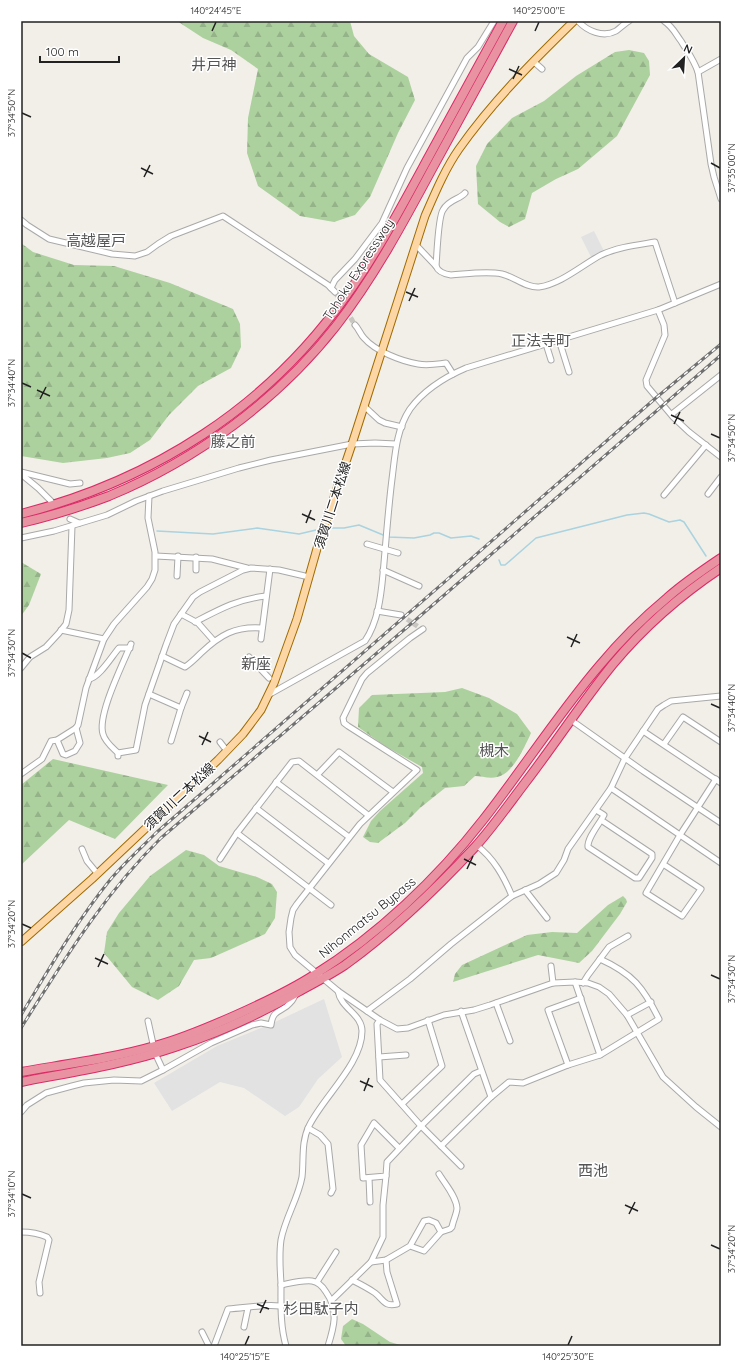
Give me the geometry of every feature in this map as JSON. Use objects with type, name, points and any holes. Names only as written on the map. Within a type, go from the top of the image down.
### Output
[{"type":"highway","name":"Tohoku Expressway","points":[[21,514],[106,487],[138,473],[167,457],[228,417],[262,389],[299,353],[327,321],[364,269],[403,204],[503,21]]},
{"type":"highway","name":"Tohoku Expressway","points":[[21,523],[48,516],[109,495],[142,481],[172,465],[234,425],[280,386],[335,326],[372,274],[411,208],[514,21]]},
{"type":"highway","name":"Nihonmatsu Bypass","points":[[21,1072],[114,1055],[174,1048],[244,1021],[296,993],[375,930],[428,883],[453,857],[483,821],[574,697],[615,648],[666,598],[721,558]]},
{"type":"highway","name":"Nihonmatsu Bypass","points":[[21,1082],[111,1064],[154,1050],[192,1035],[344,965],[404,917],[433,890],[476,845],[526,782],[613,664],[674,604],[708,576],[721,568]]},
{"type":"main road","name":"須賀川二本松線","points":[[21,942],[227,751],[244,734],[261,710],[270,694],[296,619],[318,545],[425,216],[437,188],[459,150],[486,114],[574,21]]},
{"type":"street","points":[[331,288],[340,274],[355,259],[382,223],[407,168],[467,58],[478,47],[494,21]]},
{"type":"street","points":[[578,21],[596,33],[606,34],[615,31],[628,21]]},
{"type":"street","points":[[664,21],[676,31],[695,61],[698,72],[712,170],[721,198]]},
{"type":"street","points":[[698,72],[721,59]]},
{"type":"street","points":[[534,62],[542,69]]},
{"type":"street","points":[[436,266],[442,211],[450,201],[462,196],[465,193]]},
{"type":"street","points":[[21,220],[33,230],[49,239],[112,254],[135,256],[147,252],[171,236],[224,216],[335,292]]},
{"type":"street","points":[[416,245],[436,266],[437,270],[444,274],[501,274],[529,286],[537,287],[555,282],[592,260],[609,252],[654,242],[674,303]]},
{"type":"street","points":[[270,694],[365,641],[372,631],[377,611],[383,570],[396,444],[402,426],[411,408],[424,394],[453,374],[466,368],[658,310],[721,284]]},
{"type":"street","points":[[658,310],[664,325],[665,335],[648,376],[646,383],[647,386],[689,432],[721,457]]},
{"type":"street","points":[[355,325],[370,344],[382,351],[418,364],[446,363],[453,374]]},
{"type":"street","points":[[559,340],[569,372]]},
{"type":"street","points":[[546,344],[551,360]]},
{"type":"street","points":[[672,414],[721,375]]},
{"type":"street","points":[[364,406],[379,420],[385,423],[402,426]]},
{"type":"street","points":[[21,538],[79,524],[107,515],[149,496],[239,468],[352,444],[375,442],[396,444]]},
{"type":"street","points":[[664,495],[706,446]]},
{"type":"street","points":[[21,473],[70,484],[80,483]]},
{"type":"street","points":[[21,473],[51,501]]},
{"type":"street","points":[[708,494],[721,477]]},
{"type":"street","points":[[21,774],[42,759],[51,742],[76,728],[78,725],[84,694],[104,639],[114,624],[152,579],[156,565],[156,556],[148,518],[149,496]]},
{"type":"street","points":[[70,518],[79,524]]},
{"type":"street","points":[[21,668],[30,657],[46,647],[66,624],[69,610],[72,526]]},
{"type":"street","points":[[367,544],[398,553]]},
{"type":"street","points":[[156,556],[212,559],[247,568],[292,572],[309,577]]},
{"type":"street","points":[[177,576],[178,556]]},
{"type":"street","points":[[196,557],[196,570]]},
{"type":"street","points":[[89,680],[99,675],[119,648],[131,646],[105,707],[102,733],[104,739],[118,755],[136,750],[142,718],[149,694],[174,624],[193,597],[247,568]]},
{"type":"street","points":[[261,639],[270,569]]},
{"type":"street","points":[[383,570],[419,586]]},
{"type":"street","points":[[196,622],[233,603],[244,599],[266,596]]},
{"type":"street","points":[[377,611],[401,616]]},
{"type":"street","points":[[181,614],[196,622],[214,641]]},
{"type":"street","points":[[162,656],[185,667],[214,641],[224,635],[240,628],[262,628]]},
{"type":"street","points":[[423,629],[410,638],[362,679],[343,718],[344,723],[348,726],[417,770],[368,814],[328,863],[293,910],[289,932],[290,947],[295,955],[338,991],[380,1020],[399,1030],[461,1011],[474,1010],[553,983],[575,982],[599,987],[609,994],[627,1015],[663,1077],[686,1099],[721,1127]]},
{"type":"street","points":[[61,630],[104,639]]},
{"type":"street","points":[[249,657],[268,678]]},
{"type":"street","points":[[170,741],[187,693]]},
{"type":"street","points":[[149,694],[181,708]]},
{"type":"street","points":[[367,1011],[410,979],[451,944],[512,896],[539,884],[556,873],[564,860],[568,849],[611,788],[625,758],[658,709],[671,701],[721,696]]},
{"type":"street","points":[[664,744],[683,717],[720,740]]},
{"type":"street","points":[[571,720],[721,823]]},
{"type":"street","points":[[57,740],[63,754],[66,755],[75,751],[80,743],[76,728]]},
{"type":"street","points":[[643,730],[718,781],[698,808],[680,836],[663,864],[646,893],[682,916],[701,889],[663,864]]},
{"type":"street","points":[[220,742],[227,751]]},
{"type":"street","points":[[318,774],[340,752],[393,792]]},
{"type":"street","points":[[220,859],[237,833],[292,762],[299,761],[318,774],[368,814]]},
{"type":"street","points":[[276,782],[349,837]]},
{"type":"street","points":[[611,788],[721,863]]},
{"type":"street","points":[[256,808],[328,863]]},
{"type":"street","points":[[595,812],[604,815],[587,842],[588,846],[635,878],[639,878],[652,858],[652,854],[601,820]]},
{"type":"street","points":[[237,833],[331,905]]},
{"type":"street","points":[[476,845],[490,858],[503,876],[512,896]]},
{"type":"street","points":[[82,848],[87,861],[97,873]]},
{"type":"street","points":[[526,890],[547,918]]},
{"type":"street","points":[[584,983],[588,975],[609,947],[628,936]]},
{"type":"street","points":[[441,1146],[491,1097],[509,1082],[523,1083],[568,1065],[600,1055],[659,1019],[651,1002],[639,984],[628,974],[600,959]]},
{"type":"street","points":[[551,966],[553,983]]},
{"type":"street","points":[[575,982],[600,1055]]},
{"type":"street","points":[[286,1346],[283,1335],[280,1306],[281,1241],[286,1220],[302,1177],[304,1145],[308,1128],[352,1062],[359,1048],[362,1031],[361,1024],[353,1013],[340,1000],[338,991]]},
{"type":"street","points":[[21,1112],[33,1101],[46,1093],[57,1089],[84,1083],[114,1080],[141,1081],[210,1043],[252,1026],[262,1024],[271,1025],[272,1018],[276,1012],[290,1004],[296,993]]},
{"type":"street","points":[[568,1065],[548,1010],[581,998]]},
{"type":"street","points":[[627,1015],[651,1002]]},
{"type":"street","points":[[496,1003],[510,1041]]},
{"type":"street","points":[[461,1011],[491,1097]]},
{"type":"street","points":[[148,1020],[154,1050],[163,1070]]},
{"type":"street","points":[[380,1020],[377,1024],[380,1080],[421,1126],[461,1166]]},
{"type":"street","points":[[402,1104],[442,1066],[428,1020]]},
{"type":"street","points":[[379,1057],[406,1055]]},
{"type":"street","points":[[332,1300],[371,1262],[383,1237],[383,1205],[387,1162],[399,1148],[474,1074],[481,1071]]},
{"type":"street","points":[[386,1176],[363,1178],[361,1145],[374,1123],[399,1148]]},
{"type":"street","points":[[308,1128],[320,1135],[328,1144],[333,1189],[332,1193]]},
{"type":"street","points":[[410,1246],[424,1251],[441,1232],[452,1227],[457,1210],[448,1187],[439,1174]]},
{"type":"street","points":[[369,1178],[370,1202]]},
{"type":"street","points":[[371,1262],[386,1260],[410,1246],[424,1221],[429,1220],[436,1223],[441,1232]]},
{"type":"street","points":[[21,1232],[40,1234],[47,1237],[49,1240],[39,1282],[40,1293]]},
{"type":"street","points":[[316,1282],[336,1252]]},
{"type":"street","points":[[352,1280],[377,1295],[383,1302],[392,1305],[397,1304],[386,1260]]},
{"type":"street","points":[[281,1285],[306,1281],[316,1282],[323,1288],[332,1300],[334,1308],[334,1326],[328,1346]]},
{"type":"street","points":[[214,1346],[228,1309],[248,1308],[259,1305],[280,1306]]},
{"type":"street","points":[[244,1327],[248,1308]]},
{"type":"street","points":[[202,1332],[209,1346]]},
{"type":"green space","points":[[177,21],[350,21],[354,36],[369,54],[408,77],[415,100],[398,133],[370,197],[355,215],[334,222],[300,216],[258,186],[247,153],[248,118],[258,69],[231,50],[203,38]]},
{"type":"green space","points":[[629,50],[644,53],[649,61],[650,75],[617,136],[578,169],[556,179],[532,193],[525,219],[509,227],[500,222],[478,204],[476,166],[487,144],[512,118],[544,101],[576,76],[615,52]]},
{"type":"green space","points":[[21,243],[33,252],[74,265],[114,266],[170,283],[233,309],[240,324],[241,347],[231,368],[198,386],[169,415],[150,440],[130,453],[107,458],[63,463],[21,456]]},
{"type":"green space","points":[[21,562],[41,574],[29,605],[21,616]]},
{"type":"green space","points":[[462,688],[489,698],[517,714],[531,733],[518,759],[503,775],[491,778],[475,776],[464,786],[445,788],[420,808],[405,823],[378,843],[370,842],[363,837],[371,821],[380,811],[423,773],[422,767],[385,746],[358,727],[359,708],[372,695],[445,692]]},
{"type":"green space","points":[[53,759],[168,785],[115,839],[69,820],[21,865],[21,785]]},
{"type":"green space","points":[[186,850],[204,855],[219,866],[257,877],[272,884],[277,892],[275,918],[265,934],[211,958],[194,960],[179,986],[158,1000],[132,987],[104,953],[107,932],[119,913],[150,876]]},
{"type":"green space","points":[[623,896],[627,902],[620,914],[592,951],[579,963],[538,955],[453,982],[455,974],[462,965],[527,935],[552,932],[577,933],[608,905]]},
{"type":"green space","points":[[352,1319],[363,1324],[390,1342],[404,1346],[346,1346],[341,1339],[343,1326]]},
{"type":"shaded area","points":[[594,231],[604,251],[591,257],[581,237]]},
{"type":"shaded area","points":[[324,999],[342,1057],[318,1079],[299,1107],[285,1116],[244,1088],[220,1082],[172,1111],[154,1083],[217,1046],[273,1023]]},
{"type":"waterway","points":[[499,560],[501,565],[505,565],[536,538],[627,515],[644,513],[669,522],[680,520],[684,522],[706,556]]},
{"type":"waterway","points":[[332,528],[344,528],[359,525],[388,537],[414,538],[439,533],[451,538],[471,536],[479,539]]},
{"type":"waterway","points":[[157,531],[213,534],[257,528],[299,534],[316,530]]},
{"type":"tunnel","points":[[335,292],[355,325]]},
{"type":"tunnel","points":[[401,615],[420,628]]},
{"type":"railway","points":[[21,1015],[63,946],[86,912],[110,880],[157,832],[657,397],[721,344]]},
{"type":"railway","points":[[21,1028],[86,928],[140,859],[161,838],[721,355]]},
{"type":"district","name":"井戸神","points":[[214,65]]},
{"type":"district","name":"高越屋戸","points":[[96,241]]},
{"type":"district","name":"正法寺町","points":[[541,341]]},
{"type":"district","name":"藤之前","points":[[233,442]]},
{"type":"district","name":"新座","points":[[256,664]]},
{"type":"district","name":"槻木","points":[[494,751]]},
{"type":"district","name":"西池","points":[[593,1171]]},
{"type":"district","name":"杉田駄子内","points":[[321,1309]]}]
